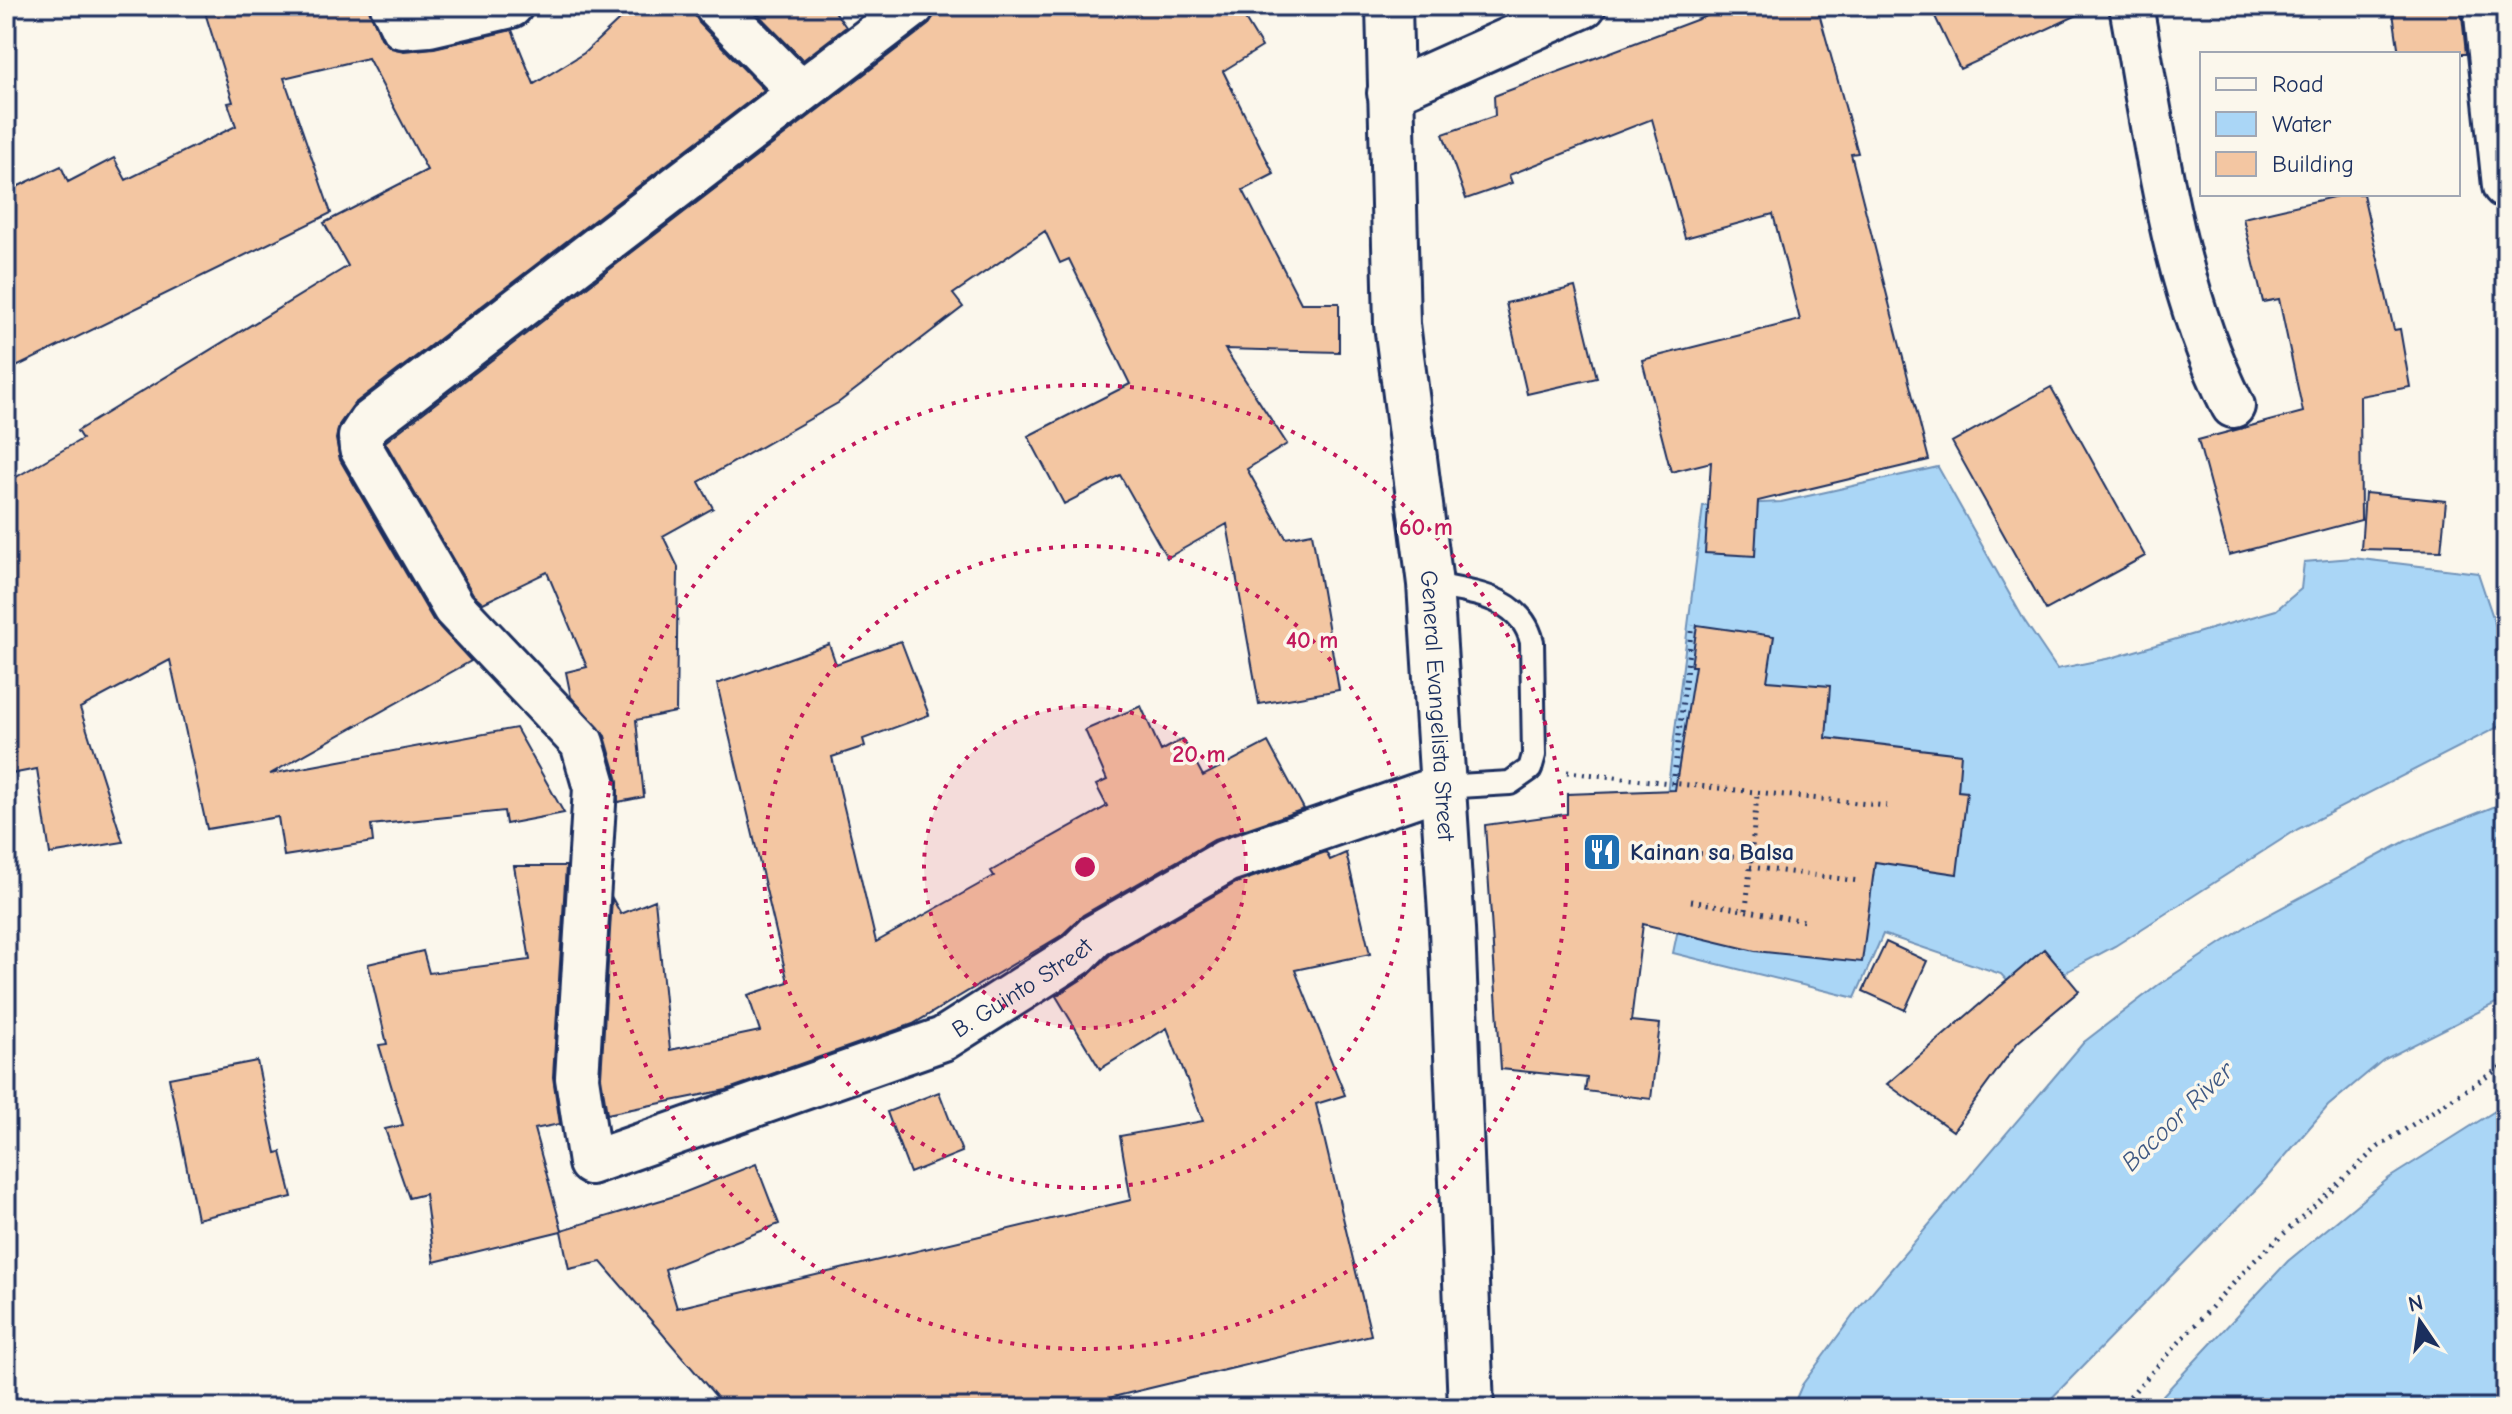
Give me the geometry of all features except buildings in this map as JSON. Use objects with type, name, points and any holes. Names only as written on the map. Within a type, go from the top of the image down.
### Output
[{"type":"main road","name":"General Evangelista Street","points":[[1389,6],[1397,324],[1430,584],[1452,929],[1471,1408]]},
{"type":"street","points":[[392,6],[402,27],[429,25],[511,6]]},
{"type":"street","points":[[716,6],[800,92],[913,6]]},
{"type":"street","points":[[1389,93],[1584,6]]},
{"type":"street","points":[[2131,6],[2174,236],[2213,367],[2233,406]]},
{"type":"street","points":[[2485,6],[2504,186]]},
{"type":"street","name":"B. Guinto Street","points":[[800,92],[369,423],[360,437],[361,448],[454,608],[582,743],[595,788],[577,1078],[590,1163],[943,1039],[1077,954],[1095,936],[1226,861],[1441,787]]},
{"type":"lane","points":[[1430,584],[1503,603],[1528,625],[1532,642],[1534,755],[1530,769],[1510,783],[1441,787]]},
{"type":"path","points":[[1673,784],[1692,625]]},
{"type":"path","points":[[1530,769],[1757,795],[1887,806]]},
{"type":"path","points":[[1746,910],[1757,795]]},
{"type":"path","points":[[1668,850],[1751,859]]},
{"type":"path","points":[[1750,867],[1859,881]]},
{"type":"path","points":[[1691,901],[1805,921]]},
{"type":"path","points":[[2119,1408],[2253,1262],[2378,1147],[2506,1064]]},
{"type":"water","points":[[1938,467],[2024,620],[2057,669],[2111,658],[2276,610],[2301,589],[2304,562],[2353,558],[2478,573],[2506,656],[2506,723],[2298,829],[2115,946],[2021,996],[2001,974],[1883,934],[1855,998],[1673,953],[1685,896],[1658,866],[1703,506],[1781,502]]},
{"type":"water","name":"Bacoor River","points":[[2506,802],[2506,998],[2383,1060],[2328,1106],[2263,1182],[2042,1408],[1792,1408],[1802,1385],[1860,1306],[2084,1042],[2158,985],[2247,926],[2406,841]]},
{"type":"water","points":[[2506,1104],[2506,1408],[2151,1408],[2288,1261],[2389,1178]]},
{"type":"place","name":"Kainan sa Balsa","points":[[1602,852]]}]
